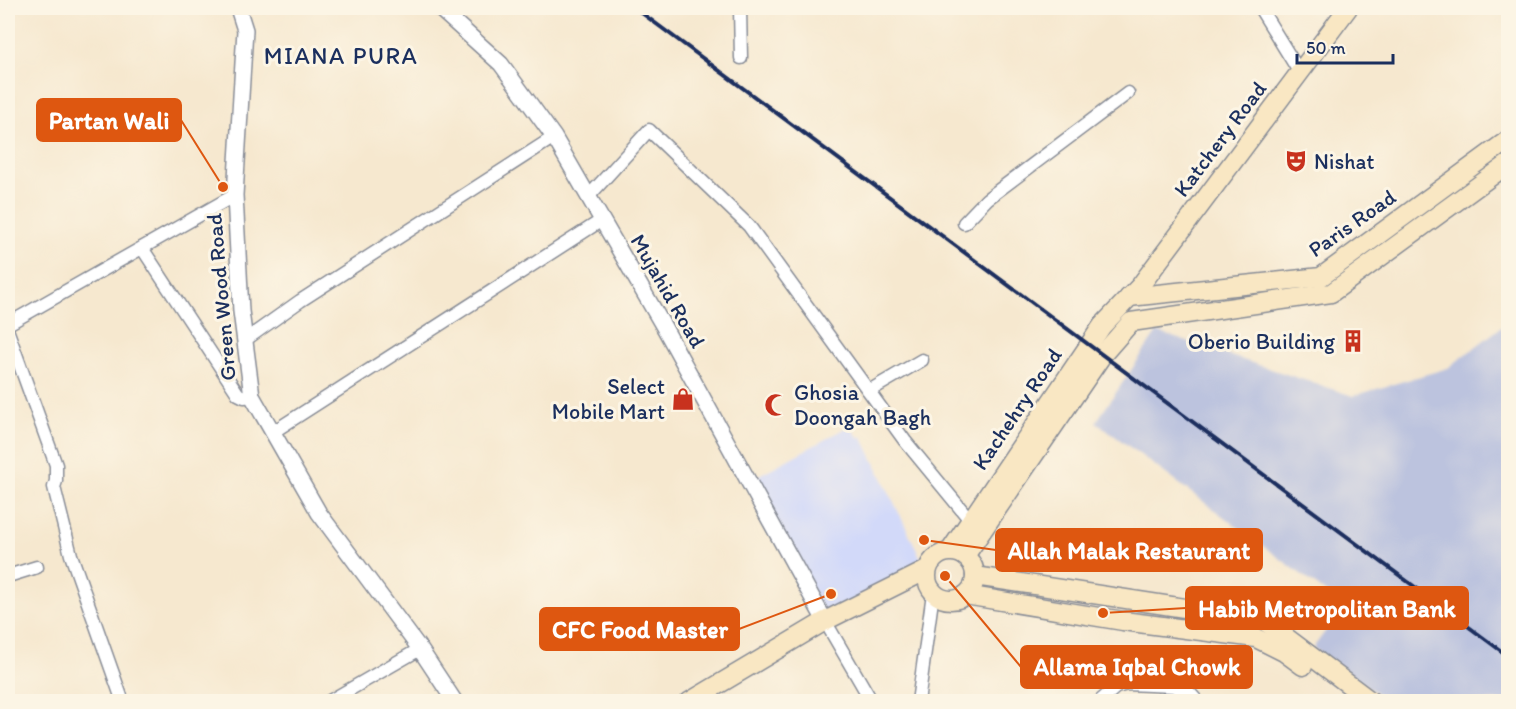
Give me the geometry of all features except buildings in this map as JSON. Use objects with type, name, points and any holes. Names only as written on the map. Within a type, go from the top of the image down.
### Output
[{"type":"main road","name":"Katchery Road","points":[[1129,297],[1140,286],[1348,8]]},
{"type":"main road","name":"Paris Road","points":[[1131,322],[1308,287],[1509,140]]},
{"type":"main road","name":"Paris Road","points":[[1129,297],[1308,287],[1331,292],[1509,164]]},
{"type":"main road","name":"Kachehry Road","points":[[957,553],[970,520],[1102,326],[1129,297]]},
{"type":"main road","name":"Kachehry Road","points":[[957,553],[1103,354],[1131,322]]},
{"type":"main road","points":[[957,553],[971,561],[975,576],[974,584],[965,596],[956,600],[948,600],[933,593],[926,578],[927,570],[935,557],[957,553]]},
{"type":"main road","points":[[698,699],[825,621],[927,570]]},
{"type":"main road","points":[[975,576],[1263,620],[1372,702]]},
{"type":"main road","points":[[965,596],[1123,621],[1256,638],[1284,652],[1353,702]]},
{"type":"street","name":"Green Wood Road","points":[[238,8],[245,30],[236,195],[241,311],[252,396],[319,513],[420,649],[455,702]]},
{"type":"street","name":"Mujahid Road","points":[[439,8],[501,64],[554,137],[665,328],[825,621]]},
{"type":"street","points":[[740,8],[741,58]]},
{"type":"street","points":[[1260,8],[1300,73]]},
{"type":"street","points":[[964,224],[987,199],[1128,93]]},
{"type":"street","points":[[588,197],[649,130],[749,226],[905,441],[970,520]]},
{"type":"street","points":[[245,340],[300,301],[554,137]]},
{"type":"street","points":[[8,324],[236,195]]},
{"type":"street","points":[[273,432],[602,220]]},
{"type":"street","points":[[142,248],[238,394],[244,397],[252,396]]},
{"type":"street","points":[[8,332],[56,465],[54,487],[71,555],[123,702]]},
{"type":"street","points":[[869,391],[922,360]]},
{"type":"street","points":[[8,576],[37,567]]},
{"type":"street","points":[[918,702],[933,593]]},
{"type":"street","points":[[825,621],[872,702]]},
{"type":"street","points":[[328,702],[420,649]]},
{"type":"street","points":[[1099,702],[1116,687],[1127,684],[1173,686],[1188,692],[1198,702]]},
{"type":"shaded area","points":[[1508,322],[1508,701],[1388,701],[1313,648],[1344,606],[1096,422],[1157,332],[1353,396],[1448,368]]},
{"type":"shaded area","points":[[850,426],[859,438],[862,436],[925,567],[826,616],[750,480]]},
{"type":"railway","points":[[635,8],[1508,656]]},
{"type":"place","name":"Nishat","points":[[1296,161]]},
{"type":"place","name":"Partan Wali","points":[[223,187]]},
{"type":"place","name":"Oberio Building","points":[[1353,341]]},
{"type":"place","name":"Select Mobile Mart","points":[[683,399]]},
{"type":"place","name":"Ghosia Doongah Bagh","points":[[776,405]]},
{"type":"place","name":"Allah Malak Restaurant","points":[[924,540]]},
{"type":"place","name":"Allama Iqbal Chowk","points":[[945,576]]},
{"type":"place","name":"CFC Food Master","points":[[831,594]]},
{"type":"place","name":"Habib Metropolitan Bank","points":[[1103,613]]},
{"type":"district","name":"MIANA PURA","points":[[341,55]]}]
